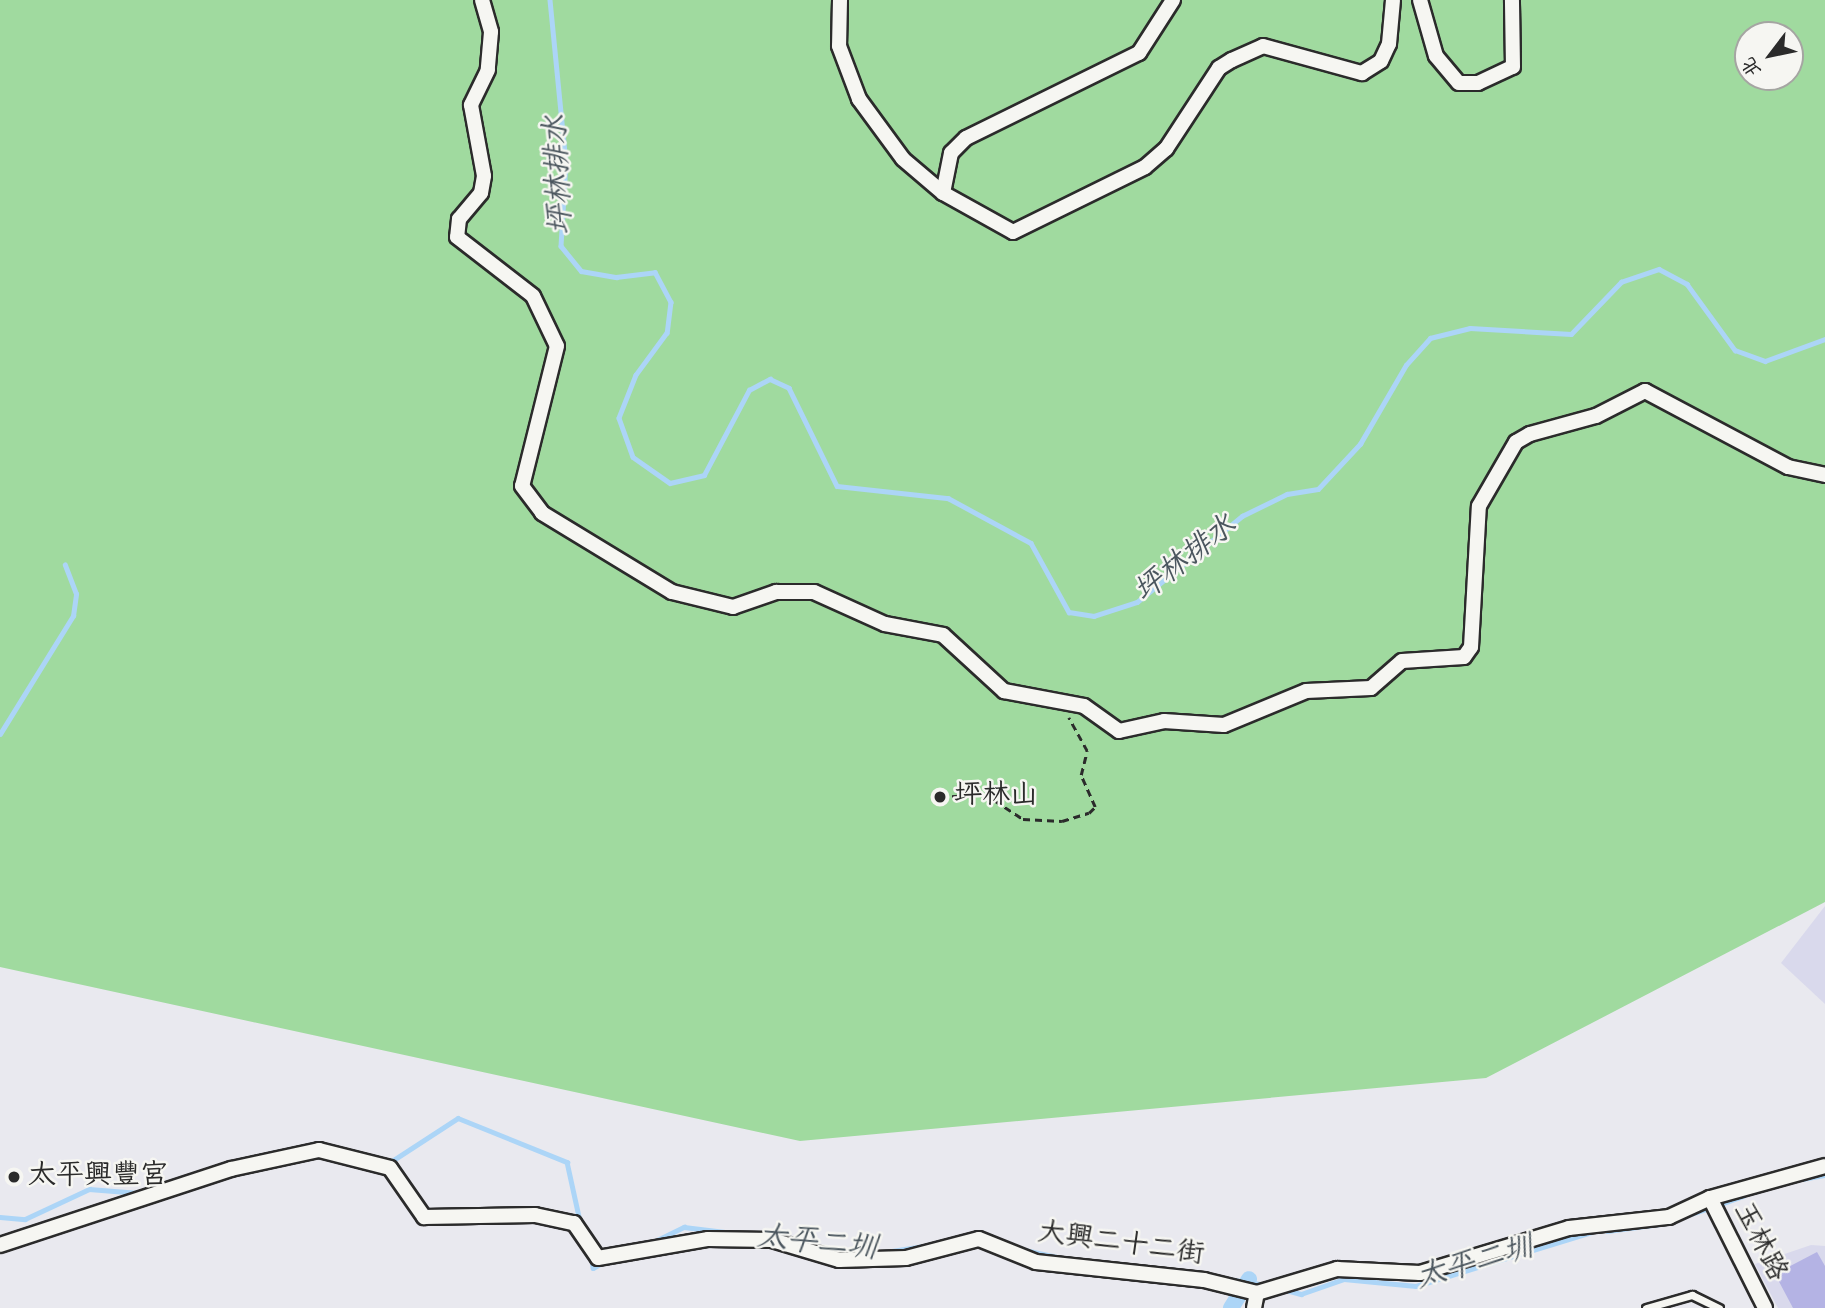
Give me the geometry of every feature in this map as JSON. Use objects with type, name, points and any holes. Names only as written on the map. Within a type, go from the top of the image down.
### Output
[{"type":"street","points":[[482,0],[491,32],[488,70],[471,105],[484,176],[481,193],[459,219],[457,237],[533,296],[551,326],[557,346],[522,486],[542,513],[673,592],[733,607],[776,593],[814,592],[885,624],[943,635],[1004,691],[1084,706],[1119,732],[1164,721],[1224,725],[1306,691],[1371,688],[1410,658],[1464,657],[1471,647],[1475,521],[1516,442],[1596,416],[1633,393],[1662,398],[1788,467],[1825,475]]},
{"type":"street","points":[[840,0],[839,47],[859,99],[903,159],[943,193],[1013,232],[1034,225],[1145,167],[1166,149],[1219,68],[1232,60],[1263,47],[1363,73],[1381,61],[1390,44],[1393,0]]},
{"type":"street","points":[[943,193],[951,153],[966,138],[1139,53],[1173,0]]},
{"type":"street","points":[[1420,0],[1446,73],[1459,83],[1478,83],[1513,67],[1512,0]]},
{"type":"street","name":"大興二十二街","points":[[0,1245],[231,1169],[319,1150],[390,1168],[424,1217],[535,1215],[574,1223],[598,1258],[708,1239],[772,1240],[839,1260],[906,1258],[979,1239],[1036,1262],[1204,1280],[1255,1301]]},
{"type":"street","points":[[1255,1301],[1338,1269],[1420,1273],[1512,1241],[1669,1217],[1710,1198],[1825,1166]]},
{"type":"street","name":"玉林路","points":[[1710,1198],[1765,1308]]},
{"type":"lane","points":[[1646,1308],[1692,1295],[1719,1308]]},
{"type":"path","points":[[940,797],[985,794],[1023,819],[1062,821],[1088,813],[1095,807],[1082,775],[1087,751],[1069,725],[1069,716],[1084,706]]},
{"type":"shaded area","points":[[1825,906],[1825,1004],[1781,963]]},
{"type":"shaded area","points":[[1811,1245],[1825,1246],[1825,1308],[1778,1308],[1755,1264]]},
{"type":"green space","points":[[0,0],[1825,0],[1825,902],[1486,1078],[800,1141],[0,967]]},
{"type":"building","points":[[1817,1252],[1825,1266],[1825,1308],[1793,1308],[1775,1274]]},
{"type":"waterway","name":"坪林排水","points":[[550,0],[566,162],[561,246],[581,271],[616,277],[655,272],[671,302],[667,333],[636,375],[619,418],[633,457],[670,483],[704,475],[749,390],[770,379],[789,388],[837,486],[948,498],[1031,543],[1069,612],[1094,616],[1137,602],[1242,516],[1287,494],[1318,489],[1360,444],[1406,365],[1430,338],[1470,328],[1571,334],[1621,282],[1659,269],[1687,284],[1735,350],[1765,361],[1825,339]]},
{"type":"waterway","points":[[0,734],[73,616],[76,594],[65,565]]},
{"type":"waterway","name":"太平二圳","points":[[389,1163],[458,1118],[567,1162],[580,1221]]},
{"type":"waterway","name":"太平二圳","points":[[271,1153],[307,1147]]},
{"type":"waterway","name":"太平二圳","points":[[337,1148],[355,1152]]},
{"type":"waterway","name":"太平二圳","points":[[1802,1179],[1825,1175]]},
{"type":"waterway","name":"太平二圳","points":[[0,1217],[25,1219],[89,1189],[139,1193]]},
{"type":"waterway","name":"太平二圳","points":[[1718,1205],[1743,1196]]},
{"type":"waterway","name":"太平二圳","points":[[1688,1215],[1710,1208]]},
{"type":"waterway","name":"太平二圳","points":[[1607,1231],[1660,1224]]},
{"type":"waterway","name":"太平二圳","points":[[651,1243],[684,1227],[733,1233]]},
{"type":"waterway","name":"太平二圳","points":[[1286,1290],[1301,1294],[1344,1279],[1416,1286],[1591,1232]]},
{"type":"waterway","name":"太平二圳","points":[[879,1253],[936,1244]]},
{"type":"waterway","name":"太平二圳","points":[[1020,1249],[1067,1259]]},
{"type":"waterway","name":"太平二圳","points":[[592,1258],[593,1268],[604,1262]]},
{"type":"waterway","name":"太平二圳","points":[[1221,1278],[1267,1285]]},
{"type":"waterway","points":[[1231,1308],[1249,1279]]},
{"type":"place","name":"坪林山","points":[[940,797]]},
{"type":"place","name":"太平興豐宮","points":[[14,1177]]}]
